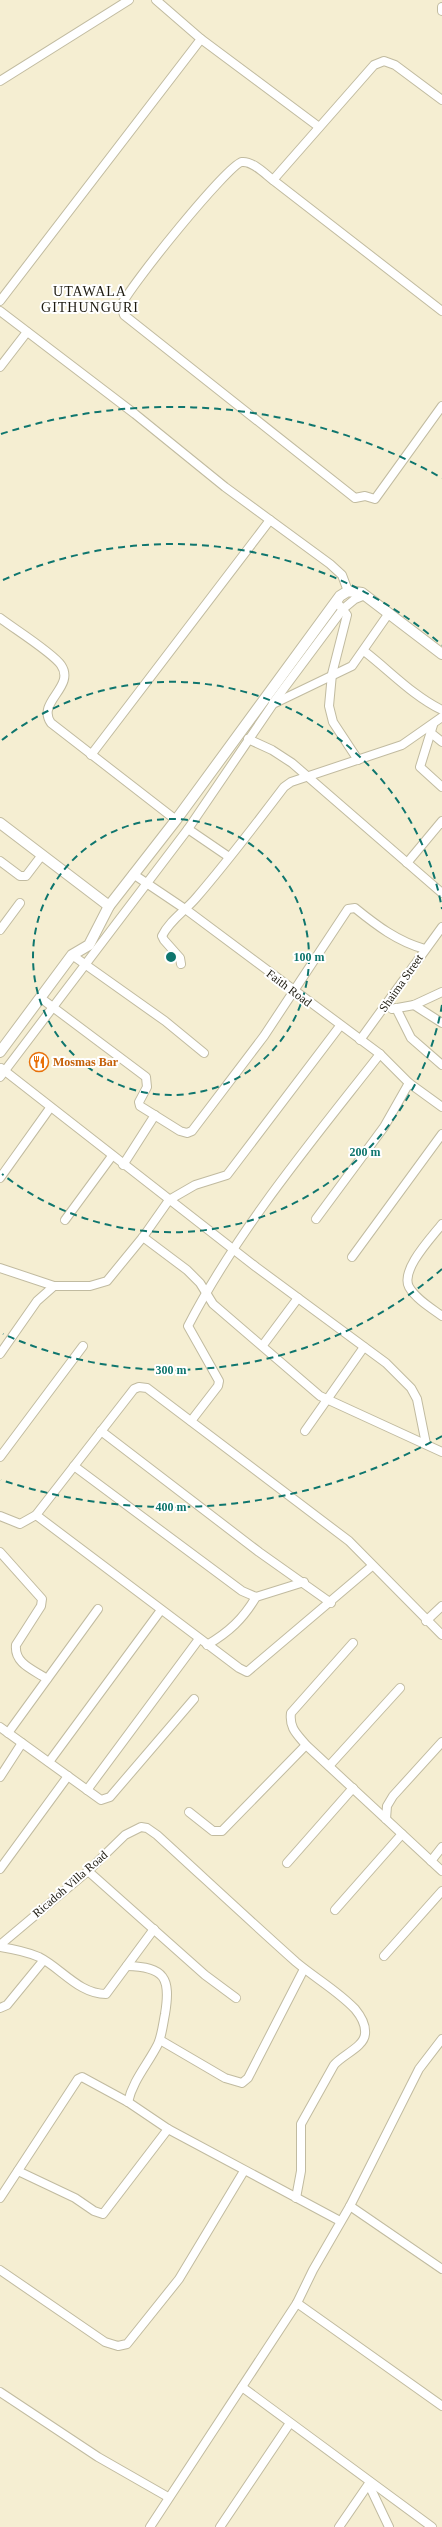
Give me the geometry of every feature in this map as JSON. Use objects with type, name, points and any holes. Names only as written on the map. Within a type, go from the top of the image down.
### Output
[{"type":"street","points":[[0,81],[129,0]]},
{"type":"street","points":[[156,0],[201,39],[319,127]]},
{"type":"street","points":[[0,301],[201,39]]},
{"type":"street","points":[[273,180],[374,65],[384,61],[395,65],[442,100]]},
{"type":"street","points":[[442,311],[273,180],[248,163],[241,162],[231,168],[206,195],[122,302],[122,312],[355,498],[365,496],[375,499],[442,406]]},
{"type":"street","points":[[0,311],[270,520],[330,564],[342,575],[348,591]]},
{"type":"street","points":[[0,367],[27,332]]},
{"type":"street","points":[[91,755],[270,520]]},
{"type":"street","points":[[348,591],[365,595],[442,654]]},
{"type":"street","points":[[0,1052],[42,999],[72,955],[89,946],[109,906],[176,820],[336,601],[348,591]]},
{"type":"street","points":[[365,595],[355,599],[343,609],[272,704],[188,829],[2,1072],[234,1250],[386,1363],[411,1388],[416,1399],[426,1444]]},
{"type":"street","points":[[336,601],[347,616],[332,674],[329,714],[358,760]]},
{"type":"street","points":[[272,704],[306,689],[332,674],[352,666],[364,651],[389,613]]},
{"type":"street","points":[[0,618],[60,664],[65,676],[62,684],[47,708],[46,715],[51,723],[176,820]]},
{"type":"street","points":[[364,651],[420,698],[442,710]]},
{"type":"street","points":[[181,964],[180,958],[162,936],[184,909],[196,898],[284,787],[307,777],[402,745],[432,729],[442,717]]},
{"type":"street","points":[[432,729],[442,742]]},
{"type":"street","points":[[432,729],[420,767],[442,787]]},
{"type":"street","points":[[248,739],[272,750],[307,777],[442,893]]},
{"type":"street","points":[[407,863],[442,821]]},
{"type":"street","points":[[0,823],[109,906]]},
{"type":"street","points":[[188,829],[229,857]]},
{"type":"street","points":[[0,861],[20,876],[26,876],[42,855]]},
{"type":"street","name":"Faith Road","points":[[133,874],[184,909],[294,992],[380,1054],[409,1083],[442,1107]]},
{"type":"street","points":[[0,930],[20,903]]},
{"type":"street","points":[[42,999],[146,1077],[147,1087],[139,1102],[142,1109],[155,1115],[180,1131],[187,1133],[192,1131],[264,1036],[348,909],[354,908],[385,931],[405,942],[425,949]]},
{"type":"street","name":"Shaima Street","points":[[360,1040],[382,1012],[425,949],[442,927]]},
{"type":"street","points":[[72,955],[165,1021],[204,1053]]},
{"type":"street","points":[[382,1012],[414,1005],[442,992]]},
{"type":"street","points":[[414,1005],[442,1023]]},
{"type":"street","points":[[396,1008],[411,1038],[442,1065]]},
{"type":"street","points":[[0,1268],[54,1286],[101,1284],[107,1281],[143,1237],[169,1200],[195,1185],[226,1175],[340,1026]]},
{"type":"street","points":[[191,1422],[218,1386],[219,1381],[191,1335],[188,1326],[206,1291],[234,1250],[380,1054]]},
{"type":"street","points":[[316,1219],[384,1127],[409,1083]]},
{"type":"street","points":[[0,1178],[50,1108]]},
{"type":"street","points":[[123,1165],[155,1115]]},
{"type":"street","points":[[352,1257],[442,1134]]},
{"type":"street","points":[[65,1220],[112,1156]]},
{"type":"street","points":[[442,1224],[417,1256],[407,1277],[408,1286],[413,1293],[442,1316]]},
{"type":"street","points":[[143,1237],[187,1270],[206,1291],[214,1304],[263,1345],[305,1385],[326,1400],[442,1452]]},
{"type":"street","points":[[0,1354],[37,1301],[54,1286]]},
{"type":"street","points":[[263,1345],[298,1298]]},
{"type":"street","points":[[0,1457],[83,1346]]},
{"type":"street","points":[[305,1431],[364,1347]]},
{"type":"street","points":[[0,1516],[20,1524],[36,1515],[134,1389],[139,1387],[147,1388],[323,1520],[363,1554],[372,1566],[426,1621],[442,1635]]},
{"type":"street","points":[[101,1431],[259,1552],[304,1582],[331,1603]]},
{"type":"street","points":[[74,1466],[242,1591],[256,1597],[304,1582]]},
{"type":"street","points":[[36,1515],[199,1639],[247,1672],[331,1603],[372,1566]]},
{"type":"street","points":[[0,1552],[42,1599],[41,1606],[16,1645],[15,1650],[19,1661],[47,1679]]},
{"type":"street","points":[[208,1645],[230,1631],[245,1616],[256,1597]]},
{"type":"street","points":[[426,1621],[442,1606]]},
{"type":"street","points":[[8,1732],[98,1609]]},
{"type":"street","points":[[48,1762],[161,1610]]},
{"type":"street","points":[[87,1790],[199,1639]]},
{"type":"street","points":[[353,1643],[291,1713],[290,1722],[292,1730],[306,1745],[442,1871]]},
{"type":"street","points":[[329,1766],[400,1688]]},
{"type":"street","points":[[0,1727],[101,1800],[110,1797],[194,1699]]},
{"type":"street","points":[[386,1819],[387,1806],[393,1796],[442,1742]]},
{"type":"street","points":[[0,1777],[22,1743]]},
{"type":"street","points":[[189,1812],[213,1832],[222,1831],[306,1745]]},
{"type":"street","points":[[0,1869],[68,1776]]},
{"type":"street","points":[[287,1863],[353,1788]]},
{"type":"street","name":"Ricadoh Villa Road","points":[[0,1946],[88,1872],[125,1835],[141,1827],[147,1828],[157,1835],[304,1969]]},
{"type":"street","points":[[335,1910],[402,1834]]},
{"type":"street","points":[[431,1861],[442,1847]]},
{"type":"street","points":[[88,1872],[205,1975],[236,1998]]},
{"type":"street","points":[[384,1956],[442,1891]]},
{"type":"street","points":[[0,1946],[44,1961],[80,1986],[98,1994],[110,1992],[154,1929]]},
{"type":"street","points":[[0,2008],[7,2005],[44,1961]]},
{"type":"street","points":[[127,1966],[149,1969],[159,1973],[166,1984],[169,1993],[160,2040],[133,2086],[128,2102]]},
{"type":"street","points":[[160,2040],[225,2078],[242,2083],[248,2078],[304,1969],[356,2010],[364,2024],[365,2035],[359,2045],[340,2058],[334,2065],[301,2124],[301,2171],[296,2198]]},
{"type":"street","points":[[150,2527],[168,2497],[297,2303],[312,2270],[350,2206],[419,2069],[436,2044],[442,2039]]},
{"type":"street","points":[[0,2198],[78,2079],[87,2078],[128,2102],[168,2129],[340,2221]]},
{"type":"street","points":[[18,2171],[75,2198],[94,2211],[103,2214],[168,2129]]},
{"type":"street","points":[[0,2270],[105,2342],[118,2346],[127,2344],[179,2279],[244,2171]]},
{"type":"street","points":[[350,2206],[442,2269]]},
{"type":"street","points":[[297,2303],[442,2406]]},
{"type":"street","points":[[242,2387],[370,2483],[432,2527]]},
{"type":"street","points":[[0,2392],[98,2457],[168,2497]]},
{"type":"street","points":[[220,2527],[290,2423]]},
{"type":"street","points":[[339,2527],[370,2483]]},
{"type":"street","points":[[370,2483],[389,2527]]},
{"type":"place","name":"Mosmas Bar","points":[[39,1062]]},
{"type":"district","name":"UTAWALA GITHUNGURI","points":[[90,300]]}]
